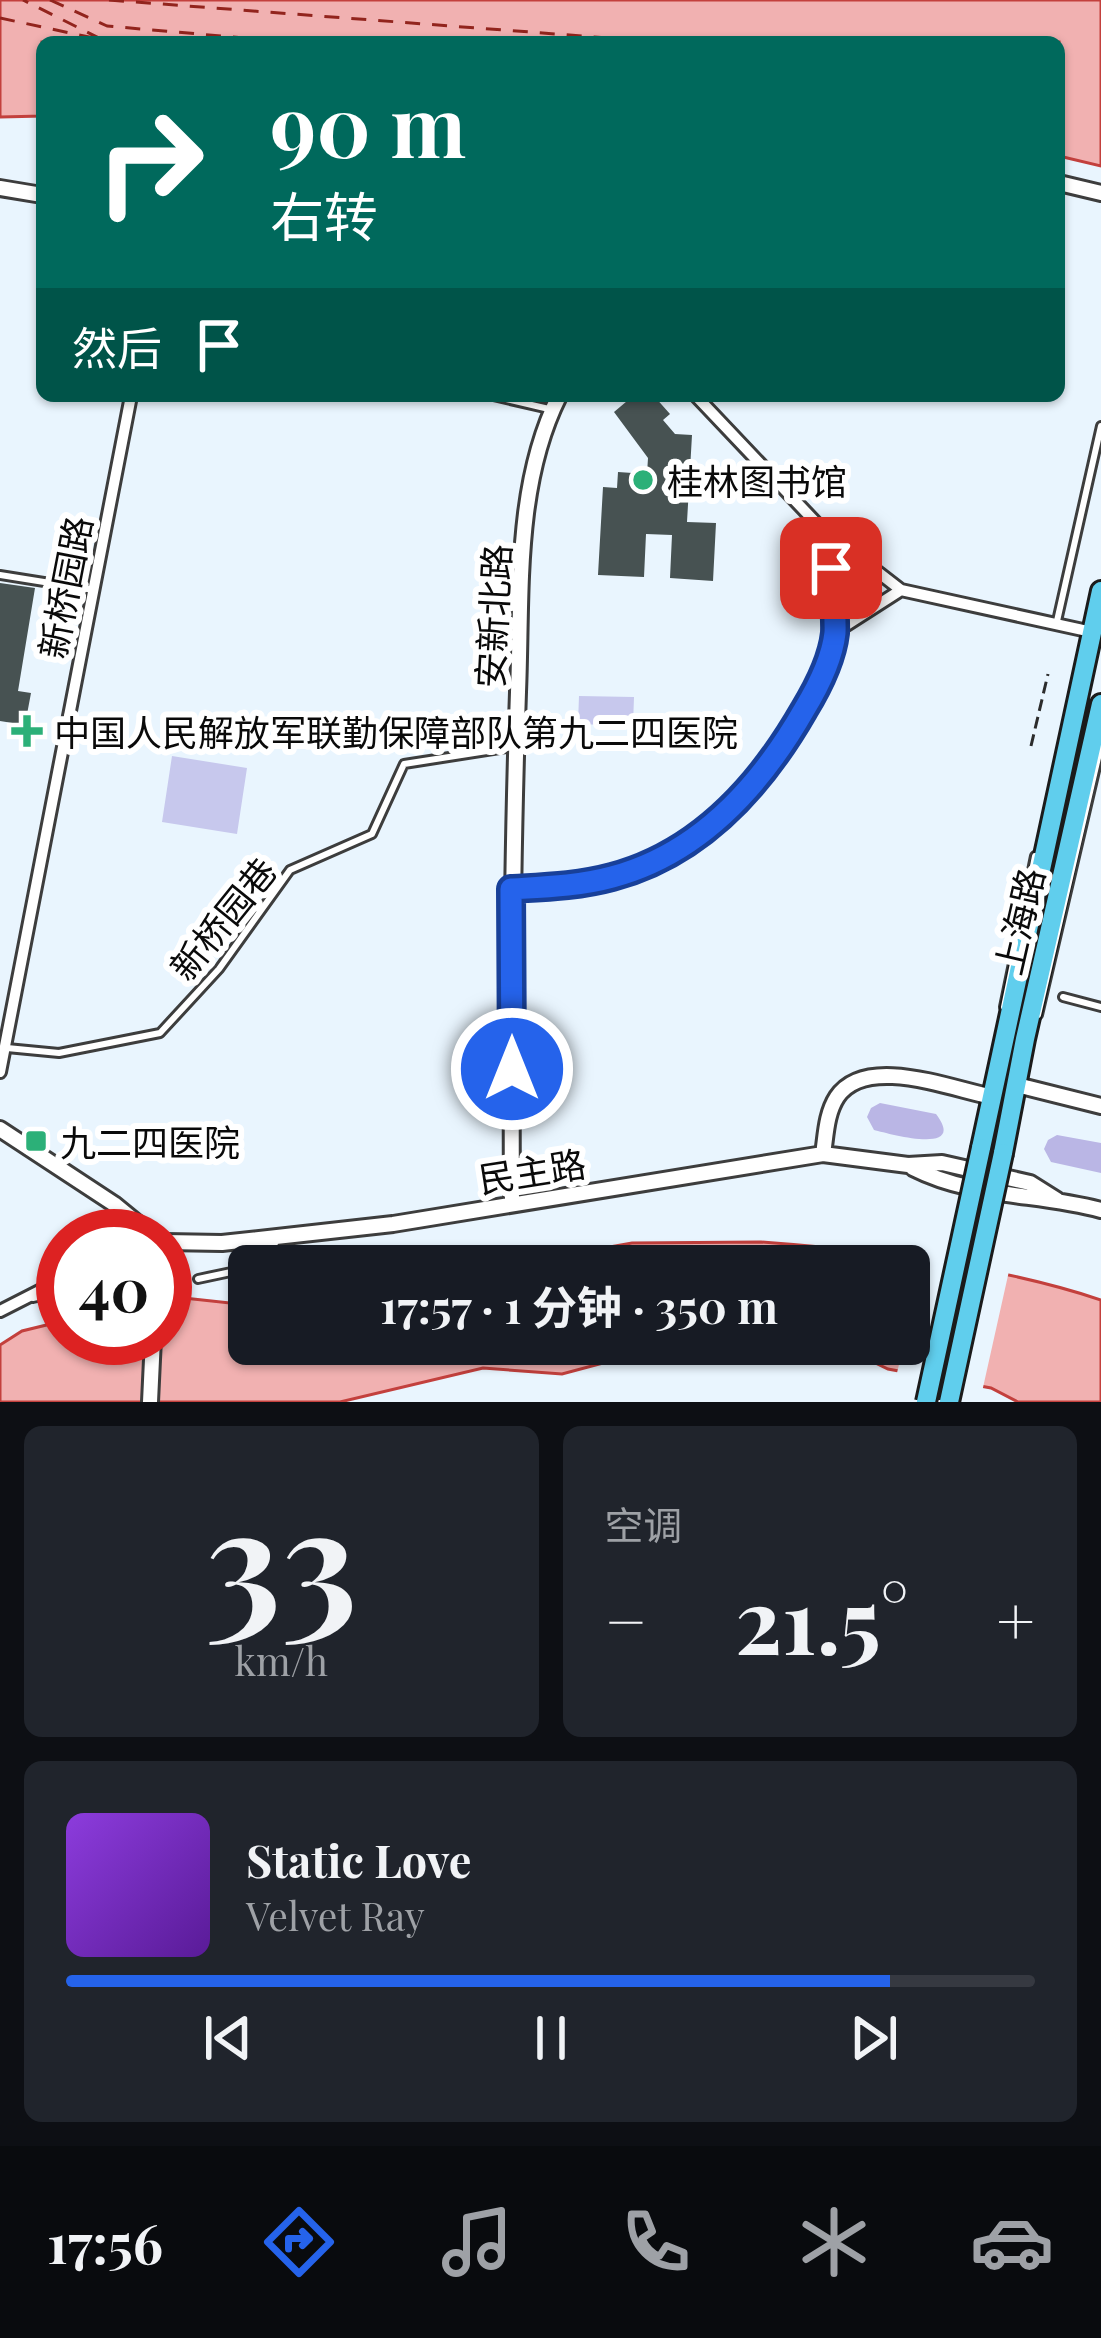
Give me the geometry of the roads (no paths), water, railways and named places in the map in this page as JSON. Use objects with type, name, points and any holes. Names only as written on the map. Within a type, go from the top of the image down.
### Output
[{"type":"highway","name":"上海路","points":[[949,1402],[1017,1085],[1016,1038],[1101,591]]},
{"type":"highway","name":"上海路","points":[[1016,1038],[1101,704]]},
{"type":"highway","points":[[926,1402],[993,1097],[1016,1038]]},
{"type":"street","points":[[1065,185],[1101,193]]},
{"type":"street","points":[[0,188],[36,194]]},
{"type":"street","name":"新桥园路","points":[[0,1072],[130,402]]},
{"type":"street","points":[[702,402],[821,528],[901,590],[1092,632]]},
{"type":"street","name":"安新北路","points":[[512,1204],[511,889],[527,518],[539,447],[556,403]]},
{"type":"street","points":[[511,889],[616,876],[660,858],[717,821],[753,787],[781,749],[827,666],[835,633],[831,568],[821,528]]},
{"type":"street","points":[[835,633],[901,590]]},
{"type":"street","points":[[823,1154],[830,1112],[840,1092],[858,1079],[880,1073],[993,1097]]},
{"type":"street","points":[[1017,1085],[1101,1106]]},
{"type":"street","points":[[0,1129],[120,1209]]},
{"type":"street","points":[[0,1139],[110,1209]]},
{"type":"street","name":"民主路","points":[[192,1242],[392,1224],[823,1154],[908,1166],[938,1181],[1101,1210]]},
{"type":"street","points":[[0,1311],[36,1292]]},
{"type":"street","points":[[150,1402],[152,1365]]},
{"type":"lane","points":[[1056,624],[1101,426]]},
{"type":"lane","points":[[0,575],[94,590]]},
{"type":"lane","points":[[1016,1038],[1043,1007],[1101,745]]},
{"type":"lane","name":"新桥园巷","points":[[5,1048],[59,1053],[160,1033],[219,969],[290,871],[372,834],[404,764],[516,746]]},
{"type":"lane","points":[[1063,998],[1101,1007]]},
{"type":"lane","points":[[198,1279],[230,1272],[285,1236]]},
{"type":"lane","points":[[18,1301],[36,1297]]},
{"type":"place","name":"桂林图书馆","points":[[643,480]]},
{"type":"place","name":"中国人民解放军联勤保障部队第九二四医院","points":[[27,731]]},
{"type":"place","name":"九二四医院","points":[[36,1141]]}]
